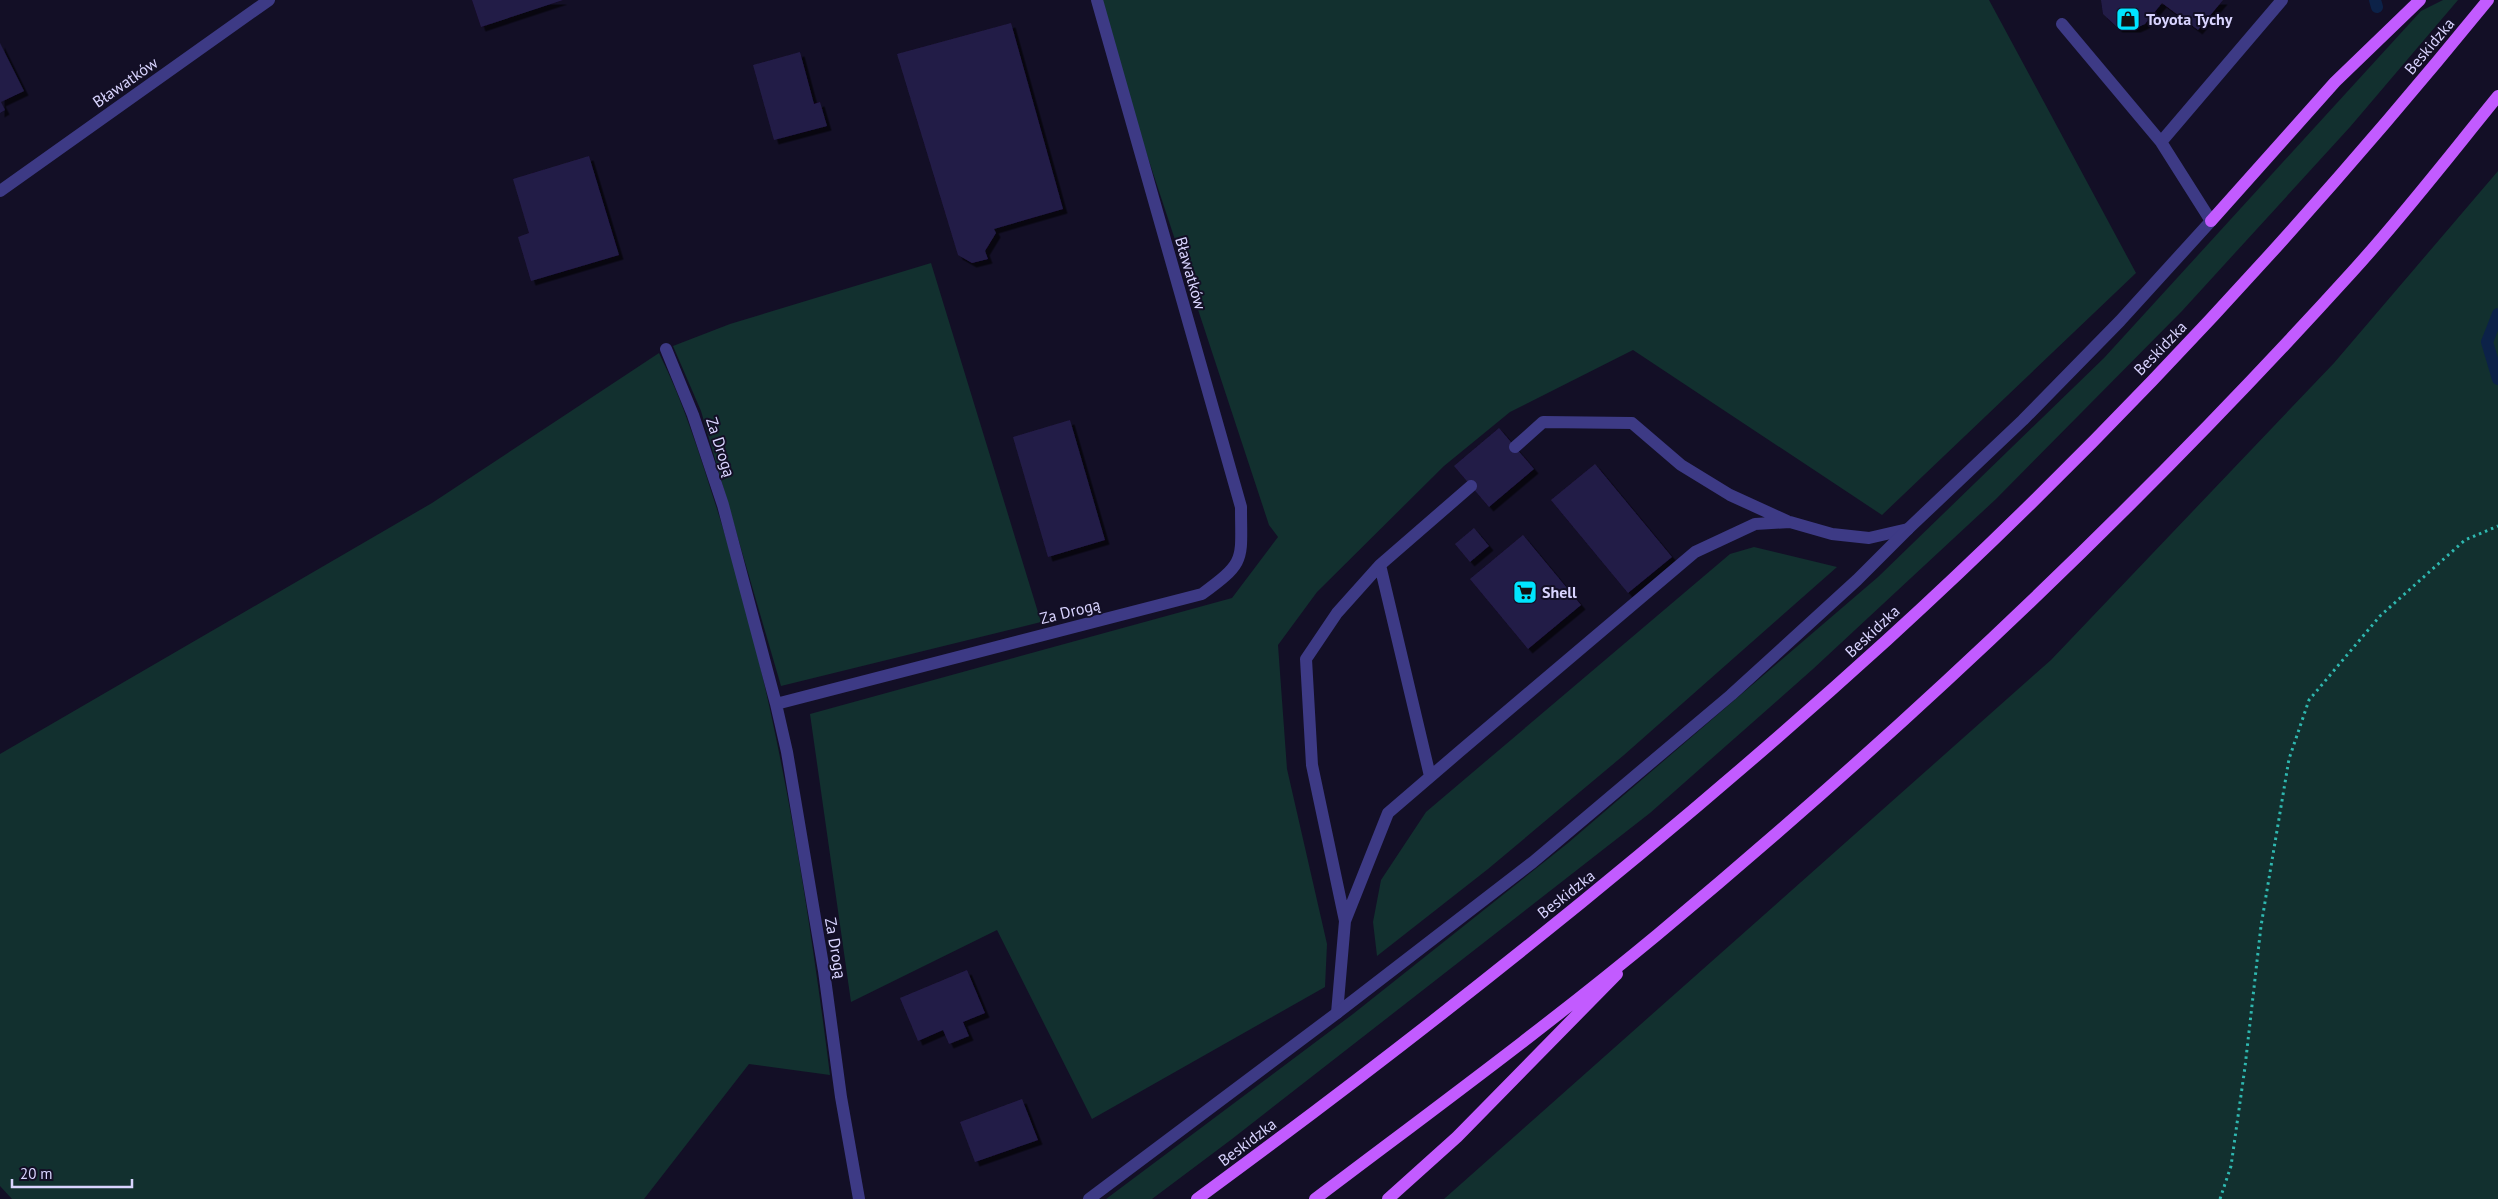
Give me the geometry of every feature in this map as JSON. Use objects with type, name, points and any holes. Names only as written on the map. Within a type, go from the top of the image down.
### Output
[{"type":"main road","points":[[2211,221],[2335,82],[2419,0]]},
{"type":"main road","name":"Beskidzka","points":[[1198,1199],[1443,1012],[1609,881],[1755,759],[1890,637],[2077,456],[2186,345],[2299,222],[2488,0]]},
{"type":"main road","points":[[1316,1199],[1654,937],[1849,769],[1936,690],[2127,508],[2238,396],[2356,268],[2498,96]]},
{"type":"main road","points":[[1388,1199],[1456,1137],[1654,937]]},
{"type":"street","name":"Bławatków","points":[[0,191],[270,0]]},
{"type":"street","name":"Bławatków","points":[[1097,0],[1241,507],[1241,556]]},
{"type":"street","points":[[2161,142],[2282,0]]},
{"type":"street","points":[[1089,1199],[1337,1013],[1532,862],[1731,695],[1857,580],[2030,413],[2120,321],[2211,221],[2161,142],[2062,24]]},
{"type":"street","name":"Za Drogą","points":[[666,349],[690,407],[722,505],[776,704],[787,752],[824,971],[859,1199]]},
{"type":"street","points":[[1515,447],[1543,422],[1632,423],[1681,465],[1730,495],[1790,522],[1832,534],[1869,538],[1908,529]]},
{"type":"street","points":[[1346,921],[1312,765],[1306,659],[1337,613],[1380,565],[1471,486]]},
{"type":"street","points":[[1337,1013],[1346,921],[1388,813],[1695,552],[1755,524],[1790,522]]},
{"type":"street","name":"Za Drogą","points":[[776,704],[1202,594],[1231,572],[1241,556]]},
{"type":"street","points":[[1380,565],[1430,776]]},
{"type":"path","points":[[2220,1199],[2231,1166],[2261,926],[2289,759],[2309,700],[2380,616],[2465,540],[2498,526]]},
{"type":"green space","points":[[1096,0],[1989,0],[2136,273],[1882,515],[1633,350],[1510,412],[1444,466],[1317,592],[1278,645],[1287,769],[1327,944],[1325,987],[1092,1119],[997,930],[851,1002],[810,714],[1232,598],[1278,537],[1269,525]]},
{"type":"green space","points":[[2443,0],[2458,0],[2350,127],[2182,311],[1996,499],[1813,669],[1650,813],[1232,1139],[1152,1199],[1106,1199],[1353,1014],[1568,843],[1878,577],[2104,358],[2421,11]]},
{"type":"green space","points":[[2498,171],[2498,1199],[1444,1199],[2051,660],[2334,363]]},
{"type":"green space","points":[[931,263],[1041,622],[781,686],[701,411],[673,346],[730,324]]},
{"type":"green space","points":[[659,353],[684,410],[704,469],[738,578],[756,648],[772,718],[799,861],[830,1075],[749,1064],[644,1199],[12,1199],[0,1186],[0,754],[432,503]]},
{"type":"green space","points":[[1754,547],[1837,567],[1624,755],[1488,869],[1377,956],[1373,922],[1381,880],[1426,812],[1730,554]]},
{"type":"building","points":[[472,0],[563,0],[481,27]]},
{"type":"building","name":"Toyota Tychy","points":[[2101,0],[2223,0],[2198,30],[2162,3],[2145,24],[2136,28],[2118,28],[2103,14]]},
{"type":"building","points":[[1011,23],[1063,209],[994,229],[996,233],[985,251],[988,259],[972,263],[958,255],[897,54]]},
{"type":"building","points":[[0,43],[24,91],[1,102],[5,110],[0,113]]},
{"type":"building","points":[[800,52],[814,104],[820,102],[827,126],[774,140],[753,65]]},
{"type":"building","points":[[589,156],[619,255],[531,281],[518,237],[529,233],[513,179]]},
{"type":"building","points":[[1070,420],[1105,540],[1048,557],[1013,437]]},
{"type":"building","points":[[1499,428],[1534,469],[1489,507],[1454,466]]},
{"type":"building","points":[[1595,464],[1672,557],[1628,593],[1551,500]]},
{"type":"building","points":[[1474,528],[1489,546],[1470,562],[1455,544]]},
{"type":"building","name":"Shell","points":[[1523,535],[1581,605],[1528,649],[1470,579]]},
{"type":"building","points":[[967,970],[985,1013],[963,1022],[969,1036],[949,1044],[943,1030],[918,1041],[900,998]]},
{"type":"building","points":[[1022,1099],[1038,1140],[975,1162],[960,1122]]},
{"type":"waterway","points":[[2375,0],[2377,7]]},
{"type":"waterway","points":[[2498,314],[2487,342],[2498,379]]},
{"type":"place","name":"Toyota Tychy","points":[[2128,19]]},
{"type":"place","name":"Shell","points":[[1525,592]]}]
